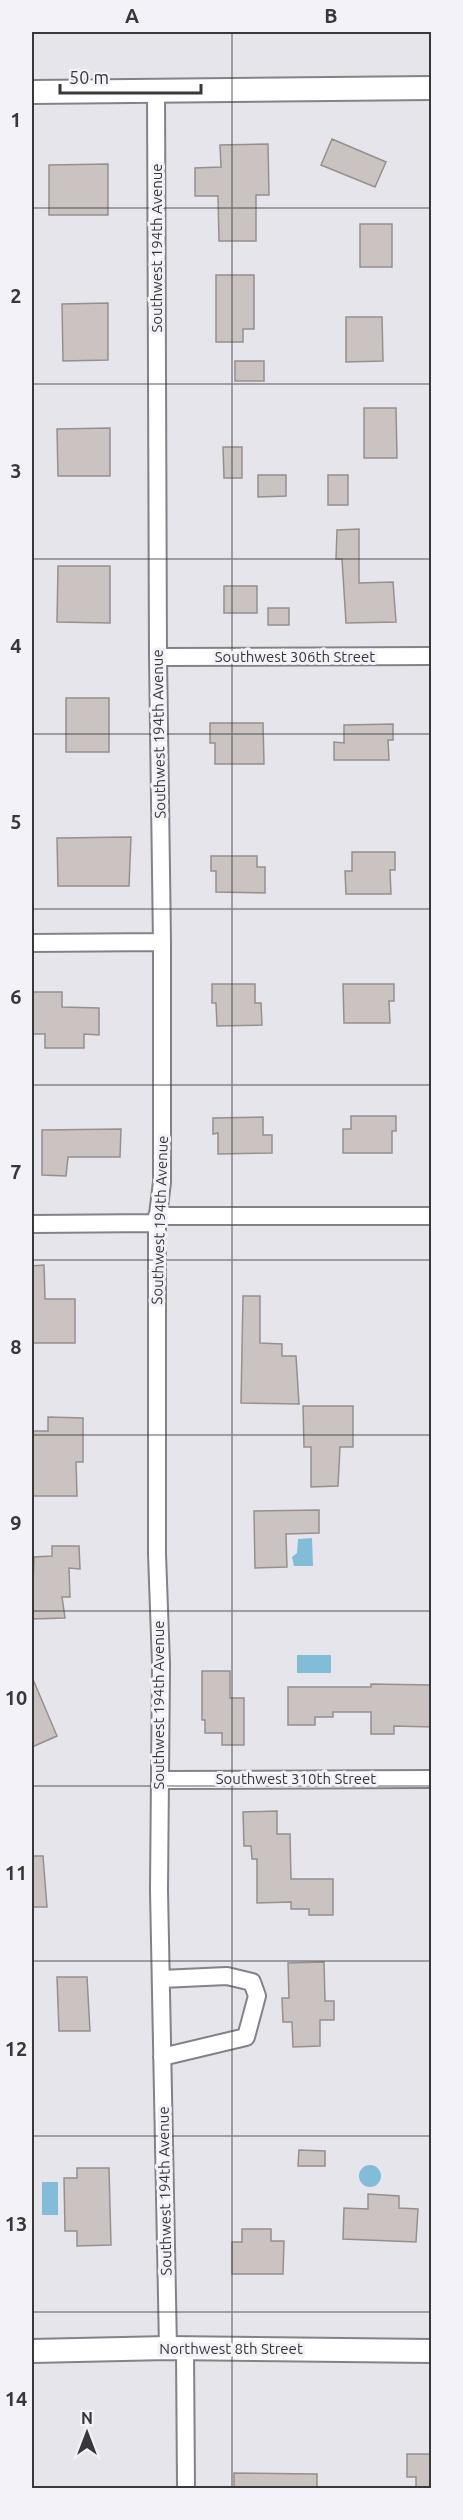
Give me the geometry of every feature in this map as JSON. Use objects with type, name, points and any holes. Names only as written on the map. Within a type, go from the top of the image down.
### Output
[{"type":"street","points":[[32,92],[432,88]]},
{"type":"street","name":"Southwest 194th Avenue","points":[[156,91],[158,657],[162,942],[162,1182],[157,1219],[161,1979],[162,2057],[186,2488]]},
{"type":"street","name":"Southwest 306th Street","points":[[158,657],[432,656]]},
{"type":"street","points":[[32,943],[162,942]]},
{"type":"street","points":[[32,1224],[157,1219],[432,1216]]},
{"type":"street","name":"Southwest 310th Street","points":[[161,1780],[432,1779]]},
{"type":"street","points":[[161,1979],[227,1976],[252,1982],[256,1996],[246,2037],[162,2057]]},
{"type":"street","name":"Northwest 8th Street","points":[[32,2351],[177,2348],[432,2351]]},
{"type":"water","points":[[312,1538],[313,1566],[294,1566],[292,1557],[297,1553],[298,1539]]},
{"type":"water","points":[[297,1655],[331,1655],[331,1673],[297,1673]]},
{"type":"water","points":[[370,2165],[378,2168],[381,2176],[378,2184],[370,2187],[362,2184],[359,2176],[362,2168]]},
{"type":"water","points":[[42,2182],[58,2182],[58,2215],[42,2215]]},
{"type":"building","points":[[332,139],[386,162],[375,187],[321,165]]},
{"type":"building","points":[[268,144],[269,195],[256,195],[256,241],[219,241],[218,196],[195,196],[195,168],[221,167],[220,145]]},
{"type":"building","points":[[108,164],[108,215],[49,215],[49,165]]},
{"type":"building","points":[[360,224],[392,224],[392,267],[360,267]]},
{"type":"building","points":[[216,275],[254,275],[254,329],[243,329],[243,342],[216,342]]},
{"type":"building","points":[[108,303],[108,360],[63,361],[62,304]]},
{"type":"building","points":[[346,317],[382,317],[383,361],[346,362]]},
{"type":"building","points":[[235,361],[264,361],[264,381],[235,381]]},
{"type":"building","points":[[364,408],[396,408],[397,458],[364,458]]},
{"type":"building","points":[[110,428],[110,476],[58,476],[57,429]]},
{"type":"building","points":[[223,447],[242,447],[242,478],[224,478]]},
{"type":"building","points":[[258,475],[286,475],[286,496],[258,497]]},
{"type":"building","points":[[328,475],[348,475],[348,505],[328,505]]},
{"type":"building","points":[[359,529],[359,583],[393,582],[396,622],[346,623],[342,559],[336,559],[337,530]]},
{"type":"building","points":[[58,566],[110,566],[110,623],[57,622]]},
{"type":"building","points":[[224,586],[257,586],[257,613],[224,613]]},
{"type":"building","points":[[268,608],[289,608],[289,625],[268,625]]},
{"type":"building","points":[[66,698],[109,698],[109,752],[66,752]]},
{"type":"building","points":[[210,723],[263,723],[264,764],[215,764],[215,743],[210,743]]},
{"type":"building","points":[[393,724],[393,740],[388,740],[389,760],[334,760],[334,742],[344,743],[344,725]]},
{"type":"building","points":[[131,837],[129,886],[58,886],[57,838]]},
{"type":"building","points":[[352,852],[395,852],[395,870],[390,870],[391,894],[346,894],[345,871],[352,871]]},
{"type":"building","points":[[211,856],[257,856],[257,867],[265,867],[265,893],[216,892],[216,871],[211,871]]},
{"type":"building","points":[[212,984],[255,984],[255,1003],[261,1003],[262,1025],[217,1026],[216,1003],[212,1003]]},
{"type":"building","points":[[343,984],[394,984],[394,1001],[389,1001],[390,1023],[344,1023]]},
{"type":"building","points":[[32,992],[62,992],[62,1007],[99,1008],[99,1035],[84,1034],[84,1048],[45,1048],[45,1034],[32,1034]]},
{"type":"building","points":[[351,1116],[396,1116],[396,1131],[392,1131],[392,1153],[343,1153],[343,1129],[351,1129]]},
{"type":"building","points":[[263,1117],[263,1135],[272,1135],[272,1153],[218,1154],[218,1133],[213,1134],[213,1118]]},
{"type":"building","points":[[121,1129],[120,1157],[68,1157],[66,1176],[42,1175],[42,1130]]},
{"type":"building","points":[[44,1265],[45,1299],[75,1299],[75,1343],[32,1343],[32,1266]]},
{"type":"building","points":[[243,1296],[260,1296],[260,1343],[282,1344],[282,1356],[296,1356],[299,1404],[241,1403]]},
{"type":"building","points":[[303,1406],[353,1406],[353,1447],[340,1447],[338,1486],[311,1487],[311,1447],[304,1447]]},
{"type":"building","points":[[48,1417],[83,1418],[83,1462],[76,1462],[77,1496],[32,1496],[32,1431],[48,1431]]},
{"type":"building","points":[[319,1510],[319,1533],[286,1534],[287,1567],[255,1568],[254,1511]]},
{"type":"building","points":[[52,1546],[79,1546],[80,1569],[69,1568],[70,1597],[62,1597],[65,1618],[32,1619],[34,1557],[52,1556]]},
{"type":"building","points":[[202,1671],[230,1671],[230,1698],[244,1698],[244,1745],[222,1745],[222,1733],[205,1733],[205,1720],[202,1720]]},
{"type":"building","points":[[32,1677],[57,1736],[32,1747]]},
{"type":"building","points":[[371,1684],[432,1685],[432,1727],[394,1726],[394,1734],[371,1734],[371,1712],[333,1712],[333,1717],[315,1717],[315,1725],[288,1725],[288,1687],[371,1687]]},
{"type":"building","points":[[277,1811],[277,1834],[290,1834],[291,1879],[333,1879],[333,1915],[309,1915],[309,1909],[291,1909],[291,1902],[257,1903],[257,1859],[252,1859],[251,1846],[244,1846],[243,1812]]},
{"type":"building","points":[[32,1856],[43,1856],[47,1907],[32,1907]]},
{"type":"building","points":[[324,1962],[325,2001],[334,2001],[334,2020],[320,2020],[320,2046],[293,2047],[292,2022],[283,2022],[282,1998],[289,1998],[288,1963]]},
{"type":"building","points":[[57,1977],[87,1977],[90,2031],[59,2031]]},
{"type":"building","points":[[299,2150],[325,2151],[325,2166],[298,2166]]},
{"type":"building","points":[[77,2168],[109,2168],[111,2245],[77,2246],[77,2231],[65,2231],[64,2178],[77,2178]]},
{"type":"building","points":[[368,2194],[399,2196],[399,2208],[418,2209],[416,2242],[343,2239],[344,2208],[368,2209]]},
{"type":"building","points":[[242,2229],[271,2229],[271,2241],[284,2241],[283,2274],[232,2274],[232,2242],[242,2242]]},
{"type":"building","points":[[407,2454],[431,2454],[432,2488],[416,2488],[416,2477],[407,2477]]},
{"type":"building","points":[[234,2473],[317,2474],[317,2488],[234,2488]]}]
